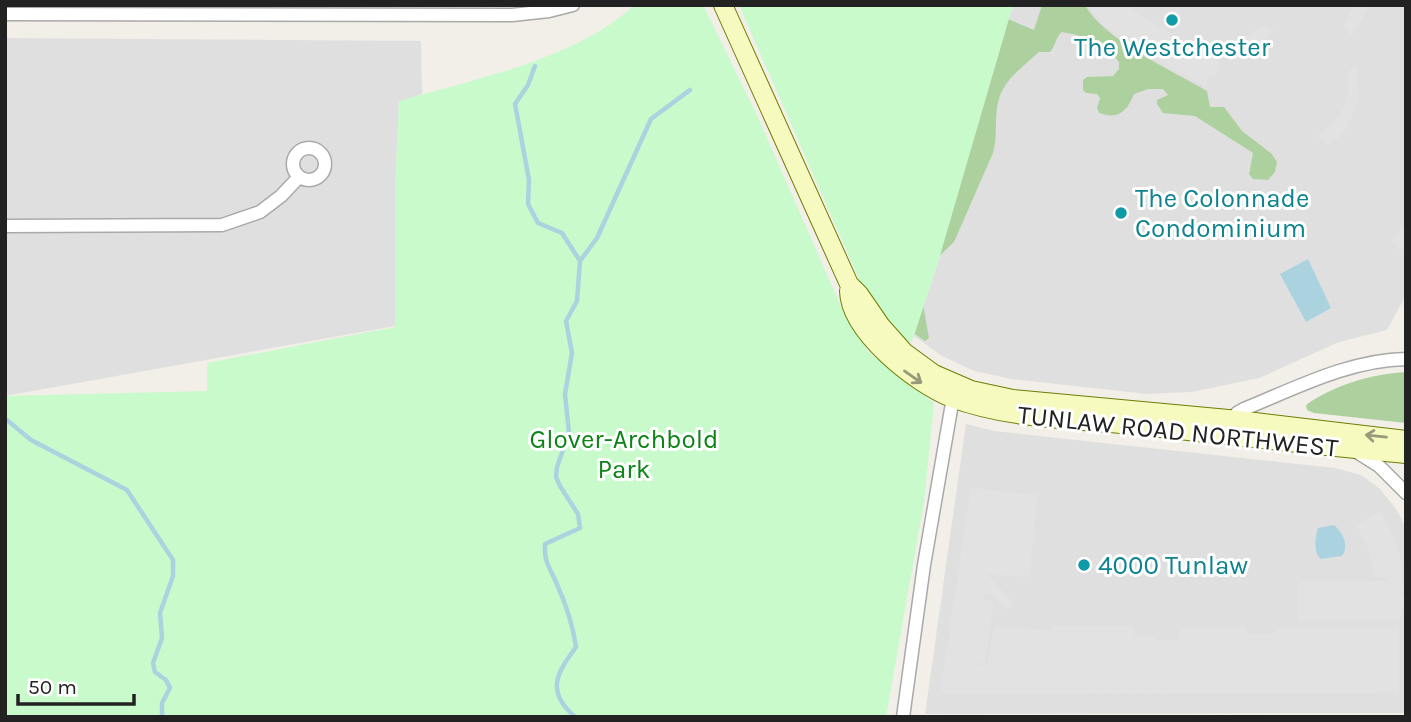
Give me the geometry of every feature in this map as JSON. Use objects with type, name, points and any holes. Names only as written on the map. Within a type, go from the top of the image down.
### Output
[{"type":"street","points":[[5,13],[450,9],[530,14],[573,5]]},
{"type":"street","name":"TUNLAW ROAD NORTHWEST","points":[[723,5],[849,284],[881,327],[904,352],[954,391],[1230,428],[1355,451],[1406,454]]},
{"type":"street","points":[[5,226],[222,225],[260,212],[281,196],[299,177]]},
{"type":"street","points":[[1230,428],[1237,413],[1244,409],[1345,368],[1369,361],[1406,359]]},
{"type":"street","points":[[903,717],[924,565],[954,391]]},
{"type":"street","name":"TUNLAW ROAD NORTHWEST","points":[[1230,428],[1406,440]]},
{"type":"street","points":[[1355,451],[1379,466],[1406,493]]},
{"type":"shaded area","points":[[1013,5],[1406,5],[1406,295],[1387,330],[1339,342],[1259,378],[1192,392],[1147,394],[1011,379],[974,371],[942,356],[914,336]]},
{"type":"shaded area","points":[[1087,5],[1127,5],[1218,61],[1216,74],[1206,78],[1207,87],[1144,52],[1104,25]]},
{"type":"shaded area","points":[[1355,5],[1370,5],[1351,38],[1343,26]]},
{"type":"shaded area","points":[[1263,26],[1274,31],[1255,46],[1247,57],[1228,62],[1247,36]]},
{"type":"shaded area","points":[[5,38],[421,41],[422,94],[399,102],[395,191],[395,326],[5,396]]},
{"type":"shaded area","points":[[1357,65],[1358,99],[1347,128],[1328,145],[1317,135],[1333,124],[1343,109],[1349,93],[1348,72]]},
{"type":"shaded area","points":[[1406,226],[1406,245],[1400,250],[1391,241]]},
{"type":"shaded area","points":[[966,424],[994,431],[1335,468],[1361,475],[1379,488],[1397,510],[1406,528],[1406,713],[925,714]]},
{"type":"shaded area","points":[[971,488],[1038,495],[1029,577],[987,574],[1015,605],[1006,610],[990,593],[984,594],[982,598],[994,601],[985,664],[973,664],[985,666],[988,664],[994,627],[1050,630],[1053,626],[1133,626],[1135,636],[1178,640],[1180,627],[1246,627],[1248,634],[1274,634],[1275,629],[1294,627],[1399,627],[1399,693],[940,694]]},
{"type":"shaded area","points":[[1380,511],[1392,533],[1400,557],[1402,579],[1399,598],[1406,599],[1406,608],[1401,609],[1400,621],[1298,621],[1298,581],[1386,581],[1386,592],[1388,578],[1375,577],[1369,549],[1356,525]]},
{"type":"green space","name":"Glover-Archbold Park","points":[[634,5],[703,5],[756,113],[843,311],[869,352],[934,403],[924,502],[886,717],[5,717],[5,396],[207,391],[207,363],[395,327],[395,191],[399,101],[524,65],[555,53],[585,39]]},
{"type":"green space","points":[[739,5],[1013,5],[939,259],[913,339],[904,347],[865,293]]},
{"type":"green space","points":[[1042,5],[1085,5],[1094,18],[1123,42],[1207,91],[1210,107],[1224,107],[1242,131],[1272,154],[1277,162],[1275,172],[1268,180],[1253,179],[1249,174],[1253,153],[1195,116],[1163,113],[1157,100],[1168,95],[1163,89],[1148,89],[1134,94],[1125,109],[1117,115],[1099,113],[1097,108],[1100,98],[1097,94],[1083,90],[1083,80],[1087,77],[1113,76],[1119,69],[1119,62],[1077,35],[1062,32],[1050,52],[1039,52],[1014,75],[1000,95],[993,153],[954,242],[935,260],[923,304],[929,338],[925,341],[912,332],[1008,19],[1034,30]]},
{"type":"green space","points":[[1406,372],[1406,423],[1307,410],[1306,405],[1341,386],[1366,378]]},
{"type":"water","points":[[1308,259],[1331,308],[1306,322],[1280,274]]},
{"type":"water","points":[[1334,525],[1344,539],[1344,552],[1342,556],[1321,559],[1316,549],[1318,528]]},
{"type":"waterway","points":[[535,66],[528,85],[515,104],[529,180],[528,204],[538,223],[562,233],[580,261]]},
{"type":"waterway","points":[[575,717],[566,708],[557,690],[559,674],[576,647],[575,639],[545,555],[545,544],[580,528],[578,514],[556,477],[569,433],[565,394],[572,353],[566,321],[577,301],[580,261],[597,238],[651,119],[690,90]]},
{"type":"waterway","points":[[7,420],[31,440],[127,490],[173,560],[173,576],[160,613],[162,638],[153,663],[155,672],[166,680],[170,688],[162,703],[162,717]]},
{"type":"place","name":"The Westchester","points":[[1172,20]]},
{"type":"place","name":"The Colonnade Condominium","points":[[1121,213]]},
{"type":"place","name":"4000 Tunlaw","points":[[1084,565]]}]
